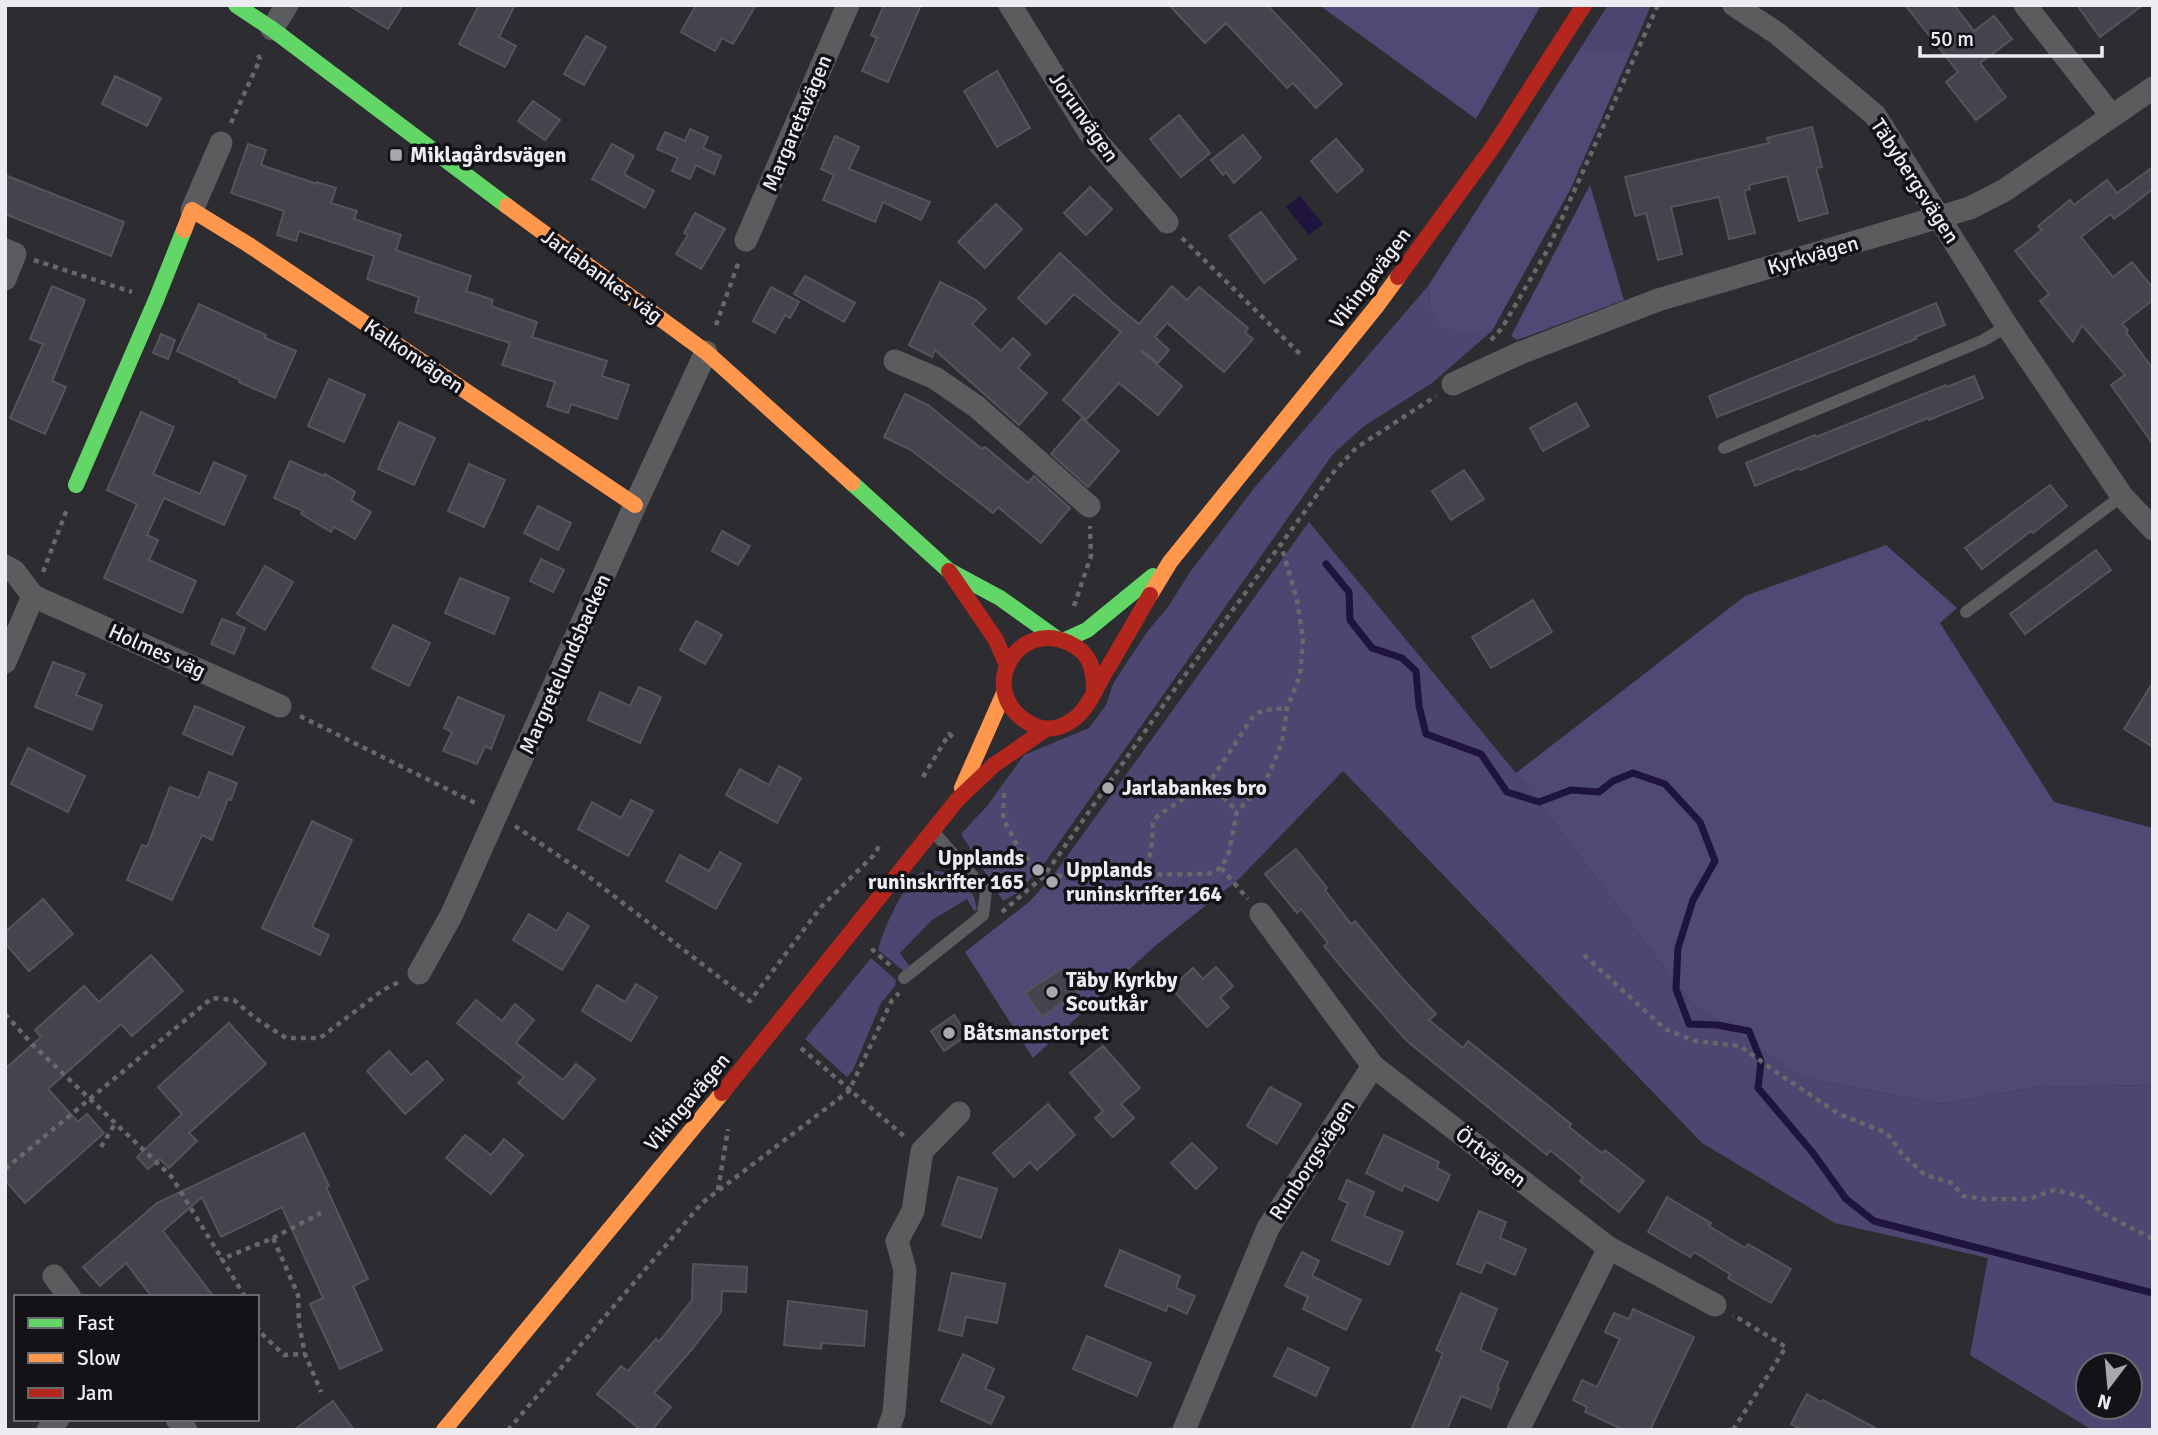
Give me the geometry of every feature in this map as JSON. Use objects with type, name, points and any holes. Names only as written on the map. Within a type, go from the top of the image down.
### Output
[{"type":"main road","name":"Jarlabankes väg","points":[[236,5],[706,352],[948,570],[996,640],[1007,666]]},
{"type":"main road","name":"Vikingavägen","points":[[444,1430],[762,1045],[957,799],[994,765],[1046,729],[1062,727],[1079,718],[1170,562],[1376,307],[1495,144],[1584,5]]},
{"type":"main road","points":[[76,485],[192,210]]},
{"type":"main road","name":"Kalkonvägen","points":[[192,210],[249,245],[635,505]]},
{"type":"main road","name":"Vikingavägen","points":[[957,799],[1004,693],[1003,682],[1011,657],[1025,644],[1040,638],[1060,639],[1087,630],[1170,562]]},
{"type":"main road","name":"Jarlabankes väg","points":[[948,570],[1000,597],[1060,639]]},
{"type":"main road","points":[[1060,639],[1079,648],[1089,658],[1094,674],[1094,691]]},
{"type":"main road","points":[[1004,693],[1016,715],[1030,724],[1046,729]]},
{"type":"street","points":[[272,29],[287,5]]},
{"type":"street","name":"Margaretavägen","points":[[746,240],[848,5]]},
{"type":"street","name":"Jorunvägen","points":[[1010,5],[1089,132],[1167,222]]},
{"type":"street","name":"Täbybergsvägen","points":[[1734,5],[1778,34],[1875,115],[2007,326],[2122,496],[2153,529]]},
{"type":"street","points":[[2025,5],[2110,115]]},
{"type":"street","name":"Kyrkvägen","points":[[1453,384],[1520,353],[1658,300],[1970,208],[2005,190],[2110,115],[2153,88]]},
{"type":"street","points":[[192,210],[221,143]]},
{"type":"street","points":[[5,279],[10,252]]},
{"type":"street","name":"Margretelundsbacken","points":[[419,973],[451,916],[706,352]]},
{"type":"street","points":[[895,361],[935,378],[977,407],[1089,506]]},
{"type":"street","name":"Holmes väg","points":[[5,566],[14,571],[33,596],[280,706]]},
{"type":"street","points":[[5,662],[33,596]]},
{"type":"street","points":[[1261,914],[1373,1066]]},
{"type":"street","name":"Örtvägen","points":[[1373,1066],[1609,1248],[1715,1304]]},
{"type":"street","name":"Runborgsvägen","points":[[1184,1430],[1268,1228],[1373,1066]]},
{"type":"street","points":[[888,1430],[894,1413],[905,1269],[897,1241],[912,1211],[922,1151],[959,1113]]},
{"type":"street","points":[[1518,1430],[1609,1248]]},
{"type":"street","points":[[54,1276],[68,1295]]},
{"type":"lane","points":[[1724,448],[1984,340],[2007,326]]},
{"type":"lane","points":[[1966,612],[2122,496]]},
{"type":"lane","points":[[907,981],[983,915],[986,891],[932,830]]},
{"type":"path","points":[[1486,347],[1502,328],[1548,249],[1658,5]]},
{"type":"path","points":[[221,143],[260,59],[255,51]]},
{"type":"path","points":[[1167,222],[1311,365]]},
{"type":"path","points":[[706,352],[746,240]]},
{"type":"path","points":[[10,252],[156,300]]},
{"type":"path","points":[[999,915],[1044,876],[1169,697],[1333,473],[1356,448],[1453,384]]},
{"type":"path","points":[[33,596],[76,485]]},
{"type":"path","points":[[1070,617],[1091,556],[1089,506]]},
{"type":"path","points":[[1044,876],[1208,874],[1221,867],[1229,852],[1237,811],[1264,786],[1282,743],[1287,708],[1300,676],[1303,639],[1297,600],[1281,544]]},
{"type":"path","points":[[280,706],[498,814],[588,876],[750,1001],[821,907],[873,856],[880,845]]},
{"type":"path","points":[[1142,876],[1151,852],[1153,821],[1161,813],[1209,783],[1254,715],[1264,710],[1287,708]]},
{"type":"path","points":[[1209,783],[1237,811]]},
{"type":"path","points":[[1221,867],[1261,914]]},
{"type":"path","points":[[508,1430],[702,1203],[849,1091],[892,1000],[907,981],[873,950],[865,960]]},
{"type":"path","points":[[1584,955],[1665,1029],[1695,1041],[1740,1046],[1839,1114],[1887,1133],[1902,1153],[1925,1175],[1952,1183],[1963,1196],[2029,1199],[2053,1190],[2081,1196],[2106,1214],[2153,1239]]},
{"type":"path","points":[[5,1169],[212,998],[234,1000],[286,1038],[320,1038],[383,990],[419,973]]},
{"type":"path","points":[[5,1014],[34,1046],[171,1176],[243,1295]]},
{"type":"path","points":[[791,1051],[799,1041]]},
{"type":"path","points":[[801,1048],[922,1151]]},
{"type":"path","points":[[101,1147],[116,1122]]},
{"type":"path","points":[[718,1191],[729,1125]]},
{"type":"path","points":[[222,1259],[273,1238],[321,1213]]},
{"type":"path","points":[[273,1238],[298,1295],[299,1325],[305,1354],[321,1392]]},
{"type":"path","points":[[1715,1304],[1786,1347],[1733,1430]]},
{"type":"path","points":[[259,1330],[284,1355],[305,1354]]},
{"type":"shaded area","points":[[1319,5],[1541,5],[1476,119]]},
{"type":"shaded area","points":[[1608,5],[1651,5],[1631,52],[1578,52]]},
{"type":"shaded area","points":[[1578,52],[1631,52],[1570,190],[1492,331],[1462,331],[1440,326],[1430,306],[1428,286]]},
{"type":"shaded area","points":[[1590,185],[1624,300],[1517,340],[1511,336]]},
{"type":"shaded area","points":[[1300,196],[1323,224],[1309,235],[1286,207]]},
{"type":"shaded area","points":[[1428,286],[1430,306],[1463,331],[1492,331],[1432,383],[1364,426],[1333,454],[1046,861],[1019,892],[1003,901],[961,834],[987,806],[1024,755],[1089,728],[1106,705],[1113,684],[1147,632],[1255,487]]},
{"type":"shaded area","points":[[1309,522],[1516,773],[1691,1003],[1803,1078],[1942,1104],[2037,1087],[2153,1085],[2153,1430],[2092,1430],[2077,1421],[2144,1421],[2144,1351],[2074,1351],[2074,1419],[1970,1355],[1988,1258],[1835,1223],[1702,1143],[1343,771],[1239,879],[1182,901],[1052,877]]},
{"type":"shaded area","points":[[1886,545],[1957,608],[1940,623],[2054,802],[2153,828],[2153,1085],[2037,1087],[1942,1104],[1803,1078],[1691,1003],[1516,773],[1745,596]]},
{"type":"shaded area","points":[[939,871],[960,879],[970,889],[977,910],[974,911],[967,899],[932,920],[900,953],[910,967],[905,972],[878,950],[880,942],[895,907],[915,877],[922,872]]},
{"type":"shaded area","points":[[1052,877],[1182,901],[1239,879],[1155,946],[1033,1058],[965,952],[1029,902]]},
{"type":"shaded area","points":[[871,958],[896,980],[895,986],[881,1003],[853,1070],[847,1077],[805,1039]]},
{"type":"building","points":[[348,5],[403,5],[388,29]]},
{"type":"building","points":[[479,5],[515,5],[499,37],[516,46],[505,67],[459,44]]},
{"type":"building","points":[[696,5],[756,5],[733,44],[722,38],[715,51],[681,32]]},
{"type":"building","points":[[884,5],[921,5],[888,82],[862,71],[877,38],[871,35]]},
{"type":"building","points":[[1169,5],[1267,5],[1342,84],[1316,108],[1293,83],[1287,88],[1226,23],[1205,43]]},
{"type":"building","points":[[1905,5],[1954,5],[1974,31],[1994,16],[2012,39],[1980,63],[2006,97],[1976,120],[1946,82],[1958,72]]},
{"type":"building","points":[[2077,5],[2143,5],[2100,37]]},
{"type":"building","points":[[586,36],[606,47],[584,85],[564,74]]},
{"type":"building","points":[[997,71],[1030,128],[997,147],[964,91]]},
{"type":"building","points":[[115,76],[161,98],[147,126],[102,104]]},
{"type":"building","points":[[533,101],[560,120],[545,140],[518,121]]},
{"type":"building","points":[[1179,115],[1210,153],[1181,177],[1150,139]]},
{"type":"building","points":[[1812,127],[1822,167],[1816,168],[1828,213],[1799,221],[1787,176],[1749,185],[1750,189],[1744,191],[1755,233],[1729,239],[1719,197],[1671,207],[1682,254],[1658,260],[1646,213],[1635,216],[1625,177],[1769,143],[1767,138]]},
{"type":"building","points":[[690,129],[708,137],[703,148],[721,156],[714,174],[696,165],[690,179],[672,171],[678,158],[657,149],[665,132],[685,141]]},
{"type":"building","points":[[1243,135],[1261,158],[1234,183],[1226,172],[1223,175],[1211,160]]},
{"type":"building","points":[[835,136],[859,147],[849,169],[930,202],[921,220],[883,202],[875,222],[823,200],[834,175],[821,169]]},
{"type":"building","points":[[1336,139],[1363,170],[1337,192],[1311,161]]},
{"type":"building","points":[[248,144],[266,150],[261,165],[336,188],[331,203],[357,211],[354,219],[401,235],[396,250],[471,276],[466,291],[493,300],[491,306],[537,322],[532,337],[607,361],[602,376],[629,385],[617,419],[571,404],[568,413],[547,406],[555,382],[502,365],[510,343],[415,312],[419,297],[367,279],[374,256],[299,231],[296,241],[277,235],[284,211],[231,193]]},
{"type":"building","points":[[612,144],[634,156],[624,174],[654,191],[645,208],[592,179]]},
{"type":"building","points":[[2153,167],[2153,189],[2114,219],[2111,214],[2081,237],[2113,277],[2132,262],[2153,288],[2153,300],[2122,324],[2153,369],[2153,444],[2111,385],[2125,375],[2082,325],[2073,342],[2040,301],[2049,294],[2015,251],[2042,230],[2038,226],[2070,200],[2074,205],[2107,180],[2117,193]]},
{"type":"building","points":[[5,175],[124,222],[111,256],[5,214]]},
{"type":"building","points":[[1090,187],[1112,209],[1086,235],[1064,213]]},
{"type":"building","points":[[996,204],[1022,229],[985,268],[958,242],[982,221]]},
{"type":"building","points":[[1261,212],[1296,259],[1264,283],[1229,236]]},
{"type":"building","points":[[695,213],[725,229],[701,269],[676,254],[688,235],[684,233]]},
{"type":"building","points":[[1060,253],[1139,324],[1172,286],[1187,300],[1199,287],[1248,328],[1245,333],[1253,339],[1224,372],[1167,323],[1155,337],[1169,350],[1158,363],[1142,352],[1182,386],[1158,415],[1119,383],[1086,420],[1063,400],[1121,332],[1074,294],[1046,324],[1018,298]]},
{"type":"building","points":[[805,276],[855,303],[844,322],[794,294]]},
{"type":"building","points":[[940,282],[976,300],[986,309],[972,324],[1001,351],[1013,338],[1030,354],[1018,368],[1047,393],[1019,425],[935,350],[932,357],[909,345]]},
{"type":"building","points":[[52,286],[85,300],[52,381],[66,387],[45,434],[10,418],[43,344],[30,339]]},
{"type":"building","points":[[771,287],[799,302],[790,318],[785,315],[775,333],[753,321]]},
{"type":"building","points":[[1936,303],[1945,325],[1915,337],[1916,339],[1717,417],[1709,396]]},
{"type":"building","points":[[199,304],[296,351],[275,398],[177,351]]},
{"type":"building","points":[[161,334],[175,340],[168,359],[153,353]]},
{"type":"building","points":[[1974,376],[1983,398],[1755,486],[1746,463]]},
{"type":"building","points":[[329,379],[365,395],[344,442],[308,426]]},
{"type":"building","points":[[905,394],[928,405],[1028,483],[1034,476],[1070,508],[1041,543],[998,507],[993,513],[911,450],[884,437]]},
{"type":"building","points":[[1576,403],[1589,426],[1543,451],[1530,428]]},
{"type":"building","points":[[141,412],[174,427],[153,474],[200,494],[214,462],[246,476],[224,525],[164,498],[147,535],[158,540],[149,560],[196,581],[182,613],[104,578],[137,504],[107,490]]},
{"type":"building","points":[[1082,418],[1119,451],[1088,487],[1051,454]]},
{"type":"building","points":[[399,422],[435,438],[414,485],[378,469]]},
{"type":"building","points":[[290,461],[324,476],[325,474],[355,492],[351,500],[371,512],[355,539],[334,527],[331,532],[301,514],[303,511],[274,498]]},
{"type":"building","points":[[469,464],[505,480],[484,527],[448,511]]},
{"type":"building","points":[[1464,470],[1484,499],[1451,520],[1432,491]]},
{"type":"building","points":[[2050,485],[2067,506],[1982,569],[1965,548]]},
{"type":"building","points":[[538,506],[571,523],[558,550],[524,533]]},
{"type":"building","points":[[722,531],[750,546],[738,565],[712,551]]},
{"type":"building","points":[[2096,550],[2111,570],[2025,634],[2010,614]]},
{"type":"building","points":[[541,559],[564,570],[553,592],[530,581]]},
{"type":"building","points":[[265,566],[293,582],[265,630],[237,614]]},
{"type":"building","points":[[460,578],[509,598],[494,634],[445,613]]},
{"type":"building","points":[[1533,600],[1552,632],[1491,668],[1472,637]]},
{"type":"building","points":[[222,619],[245,628],[234,654],[211,644]]},
{"type":"building","points":[[696,621],[722,635],[705,664],[680,650]]},
{"type":"building","points":[[393,625],[430,643],[409,686],[372,668]]},
{"type":"building","points":[[53,662],[85,674],[76,695],[102,705],[92,730],[35,707]]},
{"type":"building","points":[[2153,682],[2153,747],[2124,729]]},
{"type":"building","points":[[639,687],[661,697],[640,743],[588,720],[600,692],[630,706]]},
{"type":"building","points":[[458,697],[504,716],[491,749],[485,746],[477,764],[443,751],[452,732],[444,728]]},
{"type":"building","points":[[195,706],[244,727],[232,755],[183,734]]},
{"type":"building","points":[[28,748],[85,776],[68,812],[11,784]]},
{"type":"building","points":[[779,766],[801,778],[777,823],[726,795],[740,769],[769,785]]},
{"type":"building","points":[[209,772],[237,783],[212,840],[202,835],[172,900],[127,880],[142,845],[147,847],[170,787],[199,798]]},
{"type":"building","points":[[631,800],[653,811],[628,856],[578,829],[592,802],[621,818]]},
{"type":"building","points":[[312,821],[352,840],[312,927],[329,935],[320,955],[262,928]]},
{"type":"building","points":[[1296,849],[1351,924],[1355,921],[1436,1014],[1429,1020],[1463,1048],[1468,1041],[1571,1124],[1569,1127],[1602,1153],[1605,1150],[1644,1181],[1619,1212],[1580,1181],[1583,1177],[1550,1150],[1547,1155],[1407,1041],[1356,984],[1324,946],[1328,943],[1301,909],[1297,913],[1265,874]]},
{"type":"building","points":[[720,852],[741,864],[716,909],[666,881],[680,855],[709,871]]},
{"type":"building","points":[[43,899],[73,934],[29,971],[5,943],[5,932]]},
{"type":"building","points":[[568,913],[589,926],[562,970],[513,940],[529,914],[557,931]]},
{"type":"building","points":[[151,955],[183,991],[132,1036],[121,1024],[48,1089],[78,1122],[87,1114],[104,1133],[25,1203],[5,1180],[5,1069],[41,1037],[35,1030],[84,986],[99,1002]]},
{"type":"building","points":[[1216,967],[1233,986],[1220,998],[1229,1007],[1207,1027],[1171,988],[1193,968],[1203,979]]},
{"type":"building","name":"Täby Kyrkby Scoutkår","points":[[1061,969],[1079,991],[1042,1017],[1025,993]]},
{"type":"building","points":[[636,984],[657,997],[631,1041],[582,1011],[597,985],[625,1002]]},
{"type":"building","points":[[476,1000],[502,1021],[515,1004],[534,1020],[516,1043],[563,1080],[576,1064],[595,1079],[563,1119],[518,1083],[524,1077],[457,1023]]},
{"type":"building","name":"Båtsmanstorpet","points":[[954,1015],[967,1035],[944,1051],[931,1031]]},
{"type":"building","points":[[229,1023],[266,1064],[189,1133],[197,1141],[169,1168],[160,1159],[148,1169],[137,1157],[182,1114],[158,1087]]},
{"type":"building","points":[[1103,1046],[1140,1088],[1121,1104],[1134,1118],[1113,1137],[1095,1118],[1103,1111],[1070,1073]]},
{"type":"building","points":[[389,1051],[411,1075],[427,1061],[443,1080],[405,1114],[367,1071]]},
{"type":"building","points":[[1270,1087],[1301,1104],[1277,1144],[1247,1126]]},
{"type":"building","points":[[1048,1104],[1075,1135],[1037,1170],[1030,1162],[1014,1177],[993,1153]]},
{"type":"building","points":[[304,1133],[368,1279],[353,1286],[382,1350],[340,1369],[310,1304],[323,1298],[282,1207],[221,1237],[202,1197],[163,1231],[212,1295],[150,1295],[126,1263],[100,1286],[83,1267],[157,1203]]},
{"type":"building","points":[[465,1135],[491,1155],[504,1139],[523,1155],[491,1194],[446,1158]]},
{"type":"building","points":[[1384,1135],[1439,1162],[1437,1168],[1450,1175],[1438,1201],[1404,1185],[1402,1191],[1366,1173]]},
{"type":"building","points":[[1192,1143],[1217,1168],[1196,1189],[1171,1163]]},
{"type":"building","points":[[958,1177],[997,1189],[981,1238],[942,1225]]},
{"type":"building","points":[[1347,1180],[1374,1192],[1364,1216],[1403,1232],[1389,1265],[1332,1240],[1348,1203],[1339,1199]]},
{"type":"building","points":[[1667,1197],[1711,1223],[1709,1226],[1745,1248],[1748,1244],[1791,1269],[1771,1303],[1728,1278],[1730,1274],[1694,1252],[1690,1257],[1648,1232]]},
{"type":"building","points":[[1479,1211],[1506,1222],[1500,1238],[1526,1249],[1515,1275],[1486,1262],[1481,1273],[1457,1264]]},
{"type":"building","points":[[1120,1250],[1180,1276],[1176,1288],[1195,1296],[1187,1314],[1168,1305],[1166,1311],[1105,1286]]},
{"type":"building","points":[[1302,1252],[1319,1261],[1312,1276],[1361,1300],[1346,1330],[1303,1309],[1308,1297],[1285,1286]]},
{"type":"building","points":[[693,1264],[747,1267],[746,1292],[722,1291],[721,1312],[654,1393],[671,1407],[652,1430],[641,1430],[597,1394],[621,1366],[628,1371],[656,1339],[659,1342],[692,1300]]},
{"type":"building","points":[[952,1273],[1005,1284],[997,1323],[966,1317],[962,1336],[939,1330]]},
{"type":"building","points":[[1461,1293],[1497,1309],[1480,1350],[1508,1362],[1497,1387],[1499,1388],[1491,1408],[1461,1396],[1447,1430],[1411,1430],[1443,1353],[1436,1350]]},
{"type":"building","points":[[788,1301],[867,1311],[864,1346],[822,1343],[821,1349],[784,1345]]},
{"type":"building","points":[[1633,1309],[1694,1337],[1650,1430],[1624,1430],[1585,1412],[1587,1407],[1573,1400],[1582,1380],[1597,1387],[1620,1339],[1605,1332],[1614,1313],[1629,1319]]},
{"type":"building","points":[[1087,1336],[1151,1363],[1137,1396],[1073,1369]]},
{"type":"building","points":[[1288,1348],[1329,1368],[1316,1396],[1274,1376]]},
{"type":"building","points":[[963,1354],[994,1369],[985,1389],[1004,1397],[991,1424],[941,1401]]},
{"type":"building","points":[[1807,1394],[1879,1430],[1803,1430],[1791,1424]]},
{"type":"building","points":[[333,1401],[354,1430],[294,1430]]},
{"type":"waterway","points":[[1326,564],[1349,592],[1350,620],[1372,648],[1402,658],[1416,671],[1419,706],[1426,734],[1481,754],[1507,792],[1539,802],[1571,790],[1599,792],[1613,781],[1633,773],[1665,784],[1700,822],[1715,861],[1693,900],[1678,948],[1676,989],[1689,1024],[1717,1025],[1749,1031],[1761,1061],[1758,1088],[1813,1153],[1846,1199],[1874,1221],[2153,1293]]},
{"type":"traffic: fast","points":[[236,5],[272,29],[507,206]]},
{"type":"traffic: fast","points":[[76,485],[184,230]]},
{"type":"traffic: fast","points":[[852,483],[948,570],[1000,598],[1056,638]]},
{"type":"traffic: fast","points":[[1065,640],[1087,630],[1153,576]]},
{"type":"traffic: slow","points":[[507,206],[706,352],[852,483]]},
{"type":"traffic: slow","points":[[184,230],[192,210],[249,245],[635,505]]},
{"type":"traffic: slow","points":[[1150,595],[1170,562],[1398,277]]},
{"type":"traffic: slow","points":[[962,788],[1004,693]]},
{"type":"traffic: slow","points":[[444,1430],[722,1093]]},
{"type":"traffic: jam","points":[[1398,277],[1495,144],[1584,5]]},
{"type":"traffic: jam","points":[[949,571],[996,640],[1007,666]]},
{"type":"traffic: jam","points":[[1094,691],[1092,669],[1087,657],[1069,643],[1050,638],[1033,641],[1020,649],[1010,661],[1004,676],[1005,692],[1012,707],[1026,721],[1043,728],[1066,724],[1077,717],[1086,706],[1150,595]]},
{"type":"traffic: jam","points":[[722,1093],[958,799],[994,765],[1046,729]]},
{"type":"place","name":"Miklagårdsvägen","points":[[396,155]]},
{"type":"place","name":"Jarlabankes bro","points":[[1108,788]]},
{"type":"place","name":"Upplands runinskrifter 165","points":[[1038,870]]},
{"type":"place","name":"Upplands runinskrifter 164","points":[[1052,882]]},
{"type":"place","name":"Täby Kyrkby Scoutkår","points":[[1052,992]]},
{"type":"place","name":"Båtsmanstorpet","points":[[949,1033]]}]
